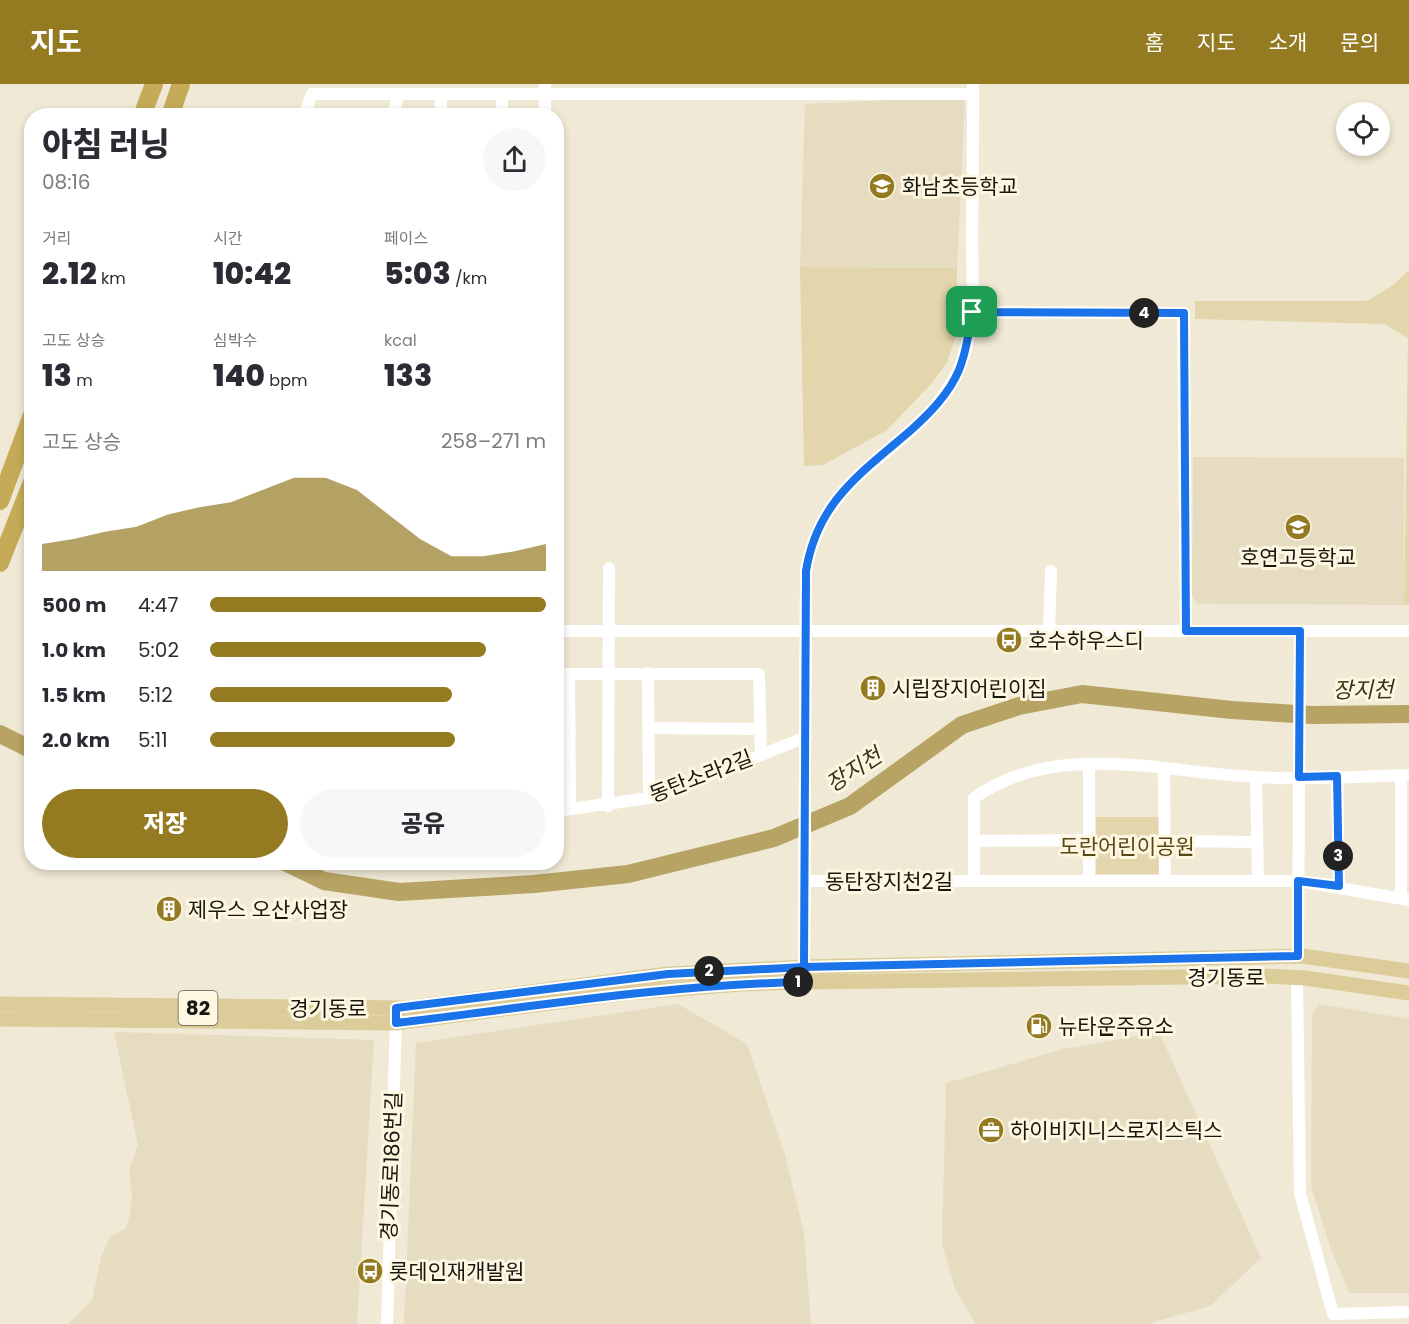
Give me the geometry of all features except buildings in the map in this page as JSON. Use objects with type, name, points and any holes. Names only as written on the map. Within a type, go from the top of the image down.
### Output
[{"type":"highway","points":[[145,108],[154,84]]},
{"type":"highway","points":[[173,108],[181,84]]},
{"type":"highway","points":[[0,501],[24,436]]},
{"type":"highway","points":[[0,563],[24,502]]},
{"type":"main road","name":"경기동로","points":[[804,974],[1298,956],[1405,969]]},
{"type":"main road","name":"경기동로","points":[[0,1019],[396,1016],[668,974],[1263,976],[1297,978],[1409,993]]},
{"type":"main road","name":"경기동로","points":[[0,1004],[396,1016]]},
{"type":"street","points":[[545,89],[545,108]]},
{"type":"street","points":[[307,108],[312,94],[502,94],[545,89],[973,89],[972,312],[958,371],[945,394],[922,420],[849,484],[832,502],[810,546],[806,571],[804,974]]},
{"type":"street","points":[[395,108],[399,94]]},
{"type":"street","points":[[441,94],[441,108]]},
{"type":"street","points":[[502,94],[502,108]]},
{"type":"street","points":[[972,312],[1184,313],[1186,631]]},
{"type":"street","points":[[608,806],[609,568]]},
{"type":"street","points":[[1049,631],[1051,571]]},
{"type":"street","points":[[564,631],[1409,631]]},
{"type":"street","points":[[1298,956],[1300,631]]},
{"type":"street","points":[[648,673],[649,798]]},
{"type":"street","name":"동탄소라2길","points":[[564,674],[759,674],[761,755],[649,798],[608,806],[564,810]]},
{"type":"street","points":[[564,682],[570,729],[570,809]]},
{"type":"street","points":[[648,728],[760,729]]},
{"type":"street","points":[[564,729],[570,729]]},
{"type":"street","points":[[761,755],[806,737]]},
{"type":"street","points":[[1089,764],[1089,881]]},
{"type":"street","name":"동탄장지천2길","points":[[974,881],[974,798],[987,789],[1012,778],[1051,767],[1125,764],[1164,770],[1256,777],[1405,775]]},
{"type":"street","points":[[1164,770],[1166,881]]},
{"type":"street","points":[[1405,775],[1405,899]]},
{"type":"street","points":[[1337,776],[1339,886]]},
{"type":"street","points":[[1256,777],[1258,881]]},
{"type":"street","points":[[974,841],[1089,840]]},
{"type":"street","points":[[1165,842],[1257,842]]},
{"type":"street","name":"동탄장지천2길","points":[[805,881],[1298,881],[1339,886],[1405,899]]},
{"type":"street","points":[[1297,978],[1300,1193],[1333,1319],[1409,1312]]},
{"type":"street","name":"경기동로186번길","points":[[387,1324],[396,1016]]},
{"type":"shaded area","name":"화남초등학교","points":[[958,97],[965,102],[957,268],[800,267],[805,104]]},
{"type":"shaded area","name":"호연고등학교","points":[[1193,457],[1404,458],[1404,605],[1197,604],[1192,596]]},
{"type":"shaded area","points":[[678,1004],[747,1044],[785,1155],[804,1233],[811,1324],[404,1324],[416,1043]]},
{"type":"shaded area","points":[[1319,1004],[1409,1019],[1409,1293],[1349,1293],[1330,1246],[1311,1186],[1312,1014]]},
{"type":"shaded area","points":[[114,1032],[374,1040],[357,1324],[68,1324],[92,1300],[101,1257],[109,1238],[126,1228],[130,1214],[132,1195],[129,1170],[138,1145]]},
{"type":"shaded area","points":[[1159,1032],[1261,1258],[1210,1306],[1147,1324],[976,1324],[955,1289],[942,1244],[946,1083],[1064,1049]]},
{"type":"green space","points":[[800,267],[957,268],[956,335],[947,363],[930,385],[887,430],[823,465],[804,466]]},
{"type":"green space","points":[[1409,270],[1409,605],[1404,605],[1408,338],[1384,324],[1195,319],[1195,301],[1367,301],[1393,285]]},
{"type":"green space","name":"도란어린이공원","points":[[1096,817],[1159,817],[1159,874],[1096,874]]},
{"type":"waterway","name":"장지천","points":[[301,870],[324,881],[399,892],[534,884],[628,874],[774,838],[850,806],[962,725],[1019,706],[1082,694],[1232,710],[1312,715],[1409,714]]},
{"type":"waterway","name":"장지천","points":[[0,734],[24,746]]},
{"type":"place","name":"화남초등학교","points":[[882,186]]},
{"type":"place","name":"호연고등학교","points":[[1298,527]]},
{"type":"place","name":"호수하우스디","points":[[1009,640]]},
{"type":"place","name":"시립장지어린이집","points":[[873,688]]},
{"type":"place","name":"제우스 오산사업장","points":[[169,909]]},
{"type":"place","name":"뉴타운주유소","points":[[1039,1026]]},
{"type":"place","name":"하이비지니스로지스틱스","points":[[991,1130]]},
{"type":"place","name":"롯데인재개발원","points":[[370,1271]]},
{"type":"route","points":[[972,312],[967,345],[958,371],[945,394],[928,414],[832,502],[810,546],[806,571],[804,967],[803,982],[742,984],[627,993],[396,1023],[396,1008],[668,974],[804,967],[1298,956],[1298,881],[1339,886],[1337,776],[1299,777],[1300,631],[1186,631],[1184,313],[972,312]]}]
